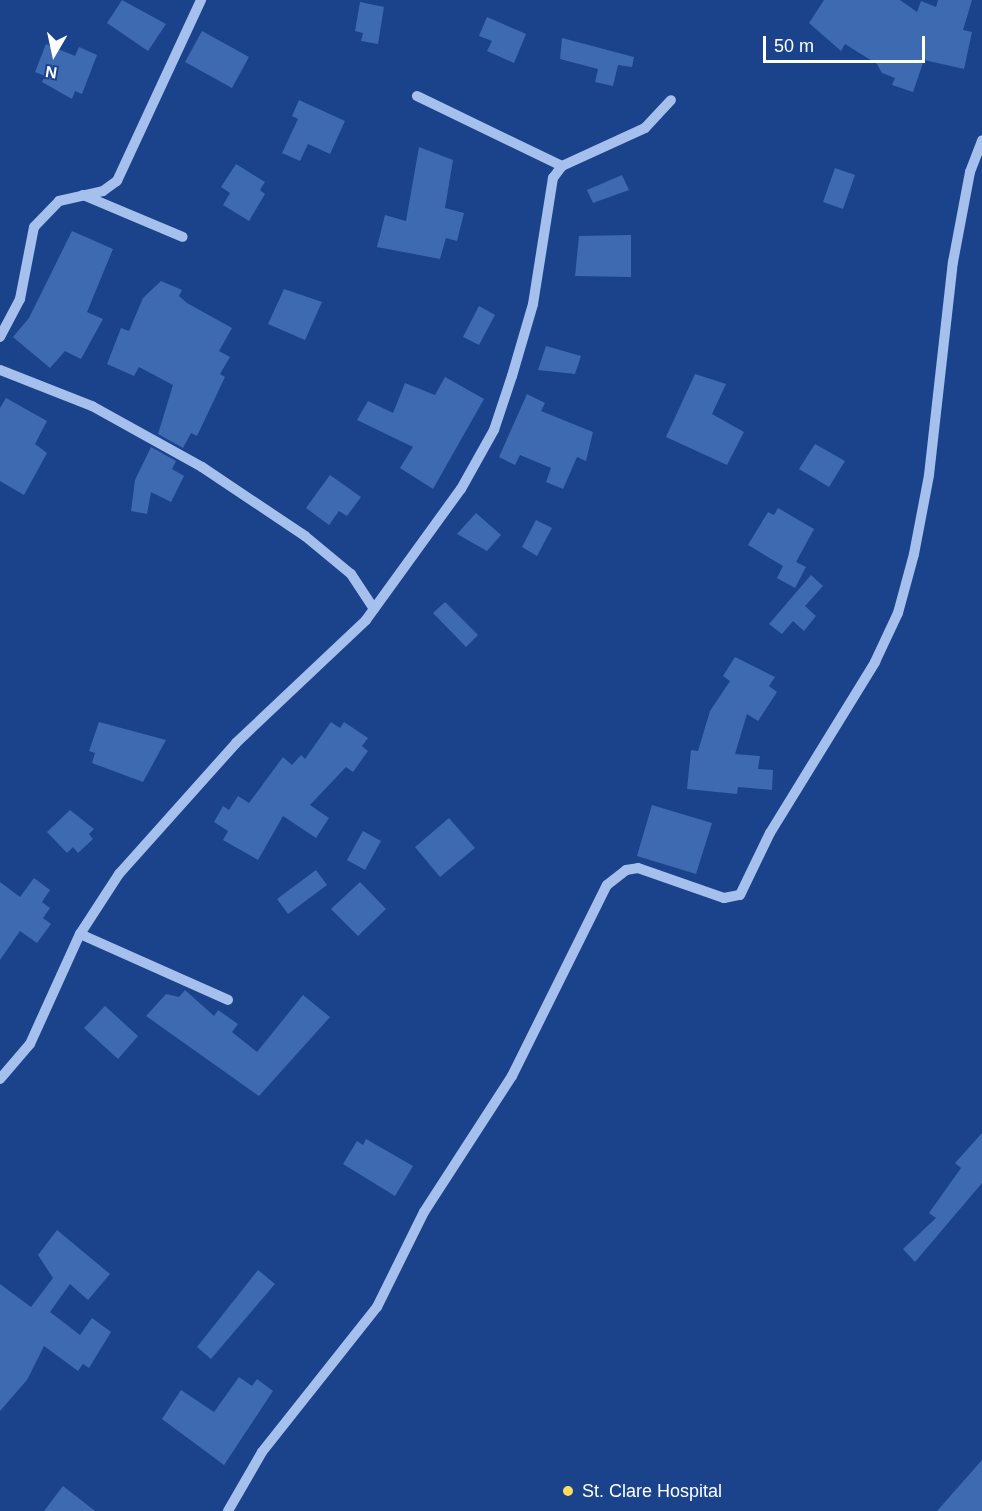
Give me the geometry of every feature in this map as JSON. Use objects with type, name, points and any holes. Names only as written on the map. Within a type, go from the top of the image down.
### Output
[{"type":"street","points":[[0,337],[20,299],[34,227],[60,201],[103,191],[117,181],[201,0]]},
{"type":"street","points":[[417,96],[562,166]]},
{"type":"street","points":[[0,1079],[30,1044],[80,934],[119,874],[236,743],[374,609],[427,540],[494,430],[533,304],[548,195],[562,166],[645,128],[671,100]]},
{"type":"street","points":[[228,1511],[262,1452],[377,1307],[424,1212],[512,1076],[608,885],[626,870],[638,868],[724,898],[740,895],[770,833],[875,662],[898,613],[914,554],[929,475],[952,262],[970,172],[982,140]]},
{"type":"street","points":[[83,195],[183,237]]},
{"type":"street","points":[[0,370],[92,406],[202,467],[351,574],[374,609]]},
{"type":"street","points":[[80,934],[228,1000]]},
{"type":"building","points":[[122,0],[166,24],[148,51],[107,23]]},
{"type":"building","points":[[824,0],[900,0],[917,12],[921,1],[936,7],[938,0],[972,0],[963,30],[972,32],[964,69],[924,60],[913,92],[892,85],[895,78],[882,73],[877,64],[845,44],[841,51],[809,23]]},
{"type":"building","points":[[360,2],[384,7],[378,44],[361,41],[363,33],[355,31]]},
{"type":"building","points":[[487,17],[526,34],[514,63],[487,51],[492,41],[479,36]]},
{"type":"building","points":[[202,31],[249,57],[232,88],[185,62]]},
{"type":"building","points":[[562,38],[634,57],[632,67],[618,65],[613,86],[595,82],[598,69],[560,59]]},
{"type":"building","points":[[46,44],[75,56],[79,47],[97,55],[82,94],[75,91],[72,99],[42,82],[45,76],[35,72]]},
{"type":"building","points":[[299,100],[345,121],[330,154],[308,144],[300,161],[282,153],[298,119],[292,116]]},
{"type":"building","points":[[419,147],[453,160],[445,208],[464,213],[457,241],[446,238],[440,259],[377,247],[385,215],[406,221]]},
{"type":"building","points":[[236,164],[265,182],[260,190],[265,194],[249,221],[223,205],[230,193],[221,187]]},
{"type":"building","points":[[835,168],[855,175],[843,209],[823,202]]},
{"type":"building","points":[[622,175],[629,190],[593,203],[587,190]]},
{"type":"building","points":[[72,231],[113,249],[87,312],[103,319],[81,359],[65,351],[50,368],[13,337],[29,318]]},
{"type":"building","points":[[631,235],[631,277],[575,276],[579,236]]},
{"type":"building","points":[[161,281],[182,290],[179,296],[187,303],[232,328],[219,351],[230,357],[220,374],[225,377],[197,436],[191,433],[183,448],[158,434],[173,385],[139,367],[134,376],[107,364],[121,328],[129,331],[143,298]]},
{"type":"building","points":[[284,289],[322,302],[305,340],[268,324]]},
{"type":"building","points":[[479,306],[495,315],[479,345],[463,337]]},
{"type":"building","points":[[546,346],[581,356],[575,374],[538,370]]},
{"type":"building","points":[[695,374],[726,384],[712,414],[744,432],[727,465],[666,437]]},
{"type":"building","points":[[445,377],[484,399],[433,489],[400,468],[413,447],[357,420],[368,401],[393,413],[405,383],[435,395]]},
{"type":"building","points":[[527,394],[545,403],[541,411],[593,432],[586,461],[577,457],[563,489],[546,482],[551,468],[520,455],[515,465],[499,457]]},
{"type":"building","points":[[6,398],[47,421],[35,444],[47,453],[24,495],[0,481],[0,408]]},
{"type":"building","points":[[815,444],[845,461],[829,487],[799,469]]},
{"type":"building","points":[[151,447],[176,461],[172,469],[184,476],[171,502],[151,492],[147,514],[131,511],[135,480]]},
{"type":"building","points":[[330,475],[361,497],[347,516],[339,511],[329,525],[306,508]]},
{"type":"building","points":[[778,508],[814,529],[796,562],[806,567],[795,588],[777,578],[783,566],[748,545],[768,512],[774,515]]},
{"type":"building","points":[[476,513],[501,535],[487,551],[457,534]]},
{"type":"building","points":[[536,520],[552,528],[537,556],[522,547]]},
{"type":"building","points":[[811,575],[823,586],[805,606],[816,616],[804,631],[793,621],[782,634],[769,624]]},
{"type":"building","points":[[445,602],[478,635],[466,647],[433,613]]},
{"type":"building","points":[[735,657],[775,677],[769,686],[777,692],[758,721],[747,714],[735,754],[760,756],[758,769],[773,770],[772,790],[738,787],[737,794],[687,789],[691,750],[698,751],[710,711],[730,681],[723,676]]},
{"type":"building","points":[[99,722],[166,740],[143,782],[92,763],[95,753],[89,751]]},
{"type":"building","points":[[331,722],[340,728],[344,722],[368,738],[362,746],[368,751],[353,772],[346,767],[310,805],[329,818],[316,838],[283,816],[258,860],[223,840],[228,831],[214,822],[223,806],[229,810],[238,796],[249,803],[283,757],[292,765],[301,755],[305,759]]},
{"type":"building","points":[[652,805],[712,823],[696,874],[637,856]]},
{"type":"building","points":[[70,810],[94,829],[89,834],[93,839],[78,853],[73,847],[67,853],[47,832]]},
{"type":"building","points":[[449,818],[475,848],[440,877],[415,847]]},
{"type":"building","points":[[363,831],[381,841],[365,870],[347,860]]},
{"type":"building","points":[[316,870],[327,885],[288,914],[277,899]]},
{"type":"building","points":[[34,878],[50,890],[42,902],[50,908],[43,918],[51,924],[37,943],[20,931],[0,960],[0,882],[20,897]]},
{"type":"building","points":[[360,882],[386,909],[358,936],[331,909]]},
{"type":"building","points":[[185,990],[214,1016],[218,1010],[238,1024],[232,1032],[257,1052],[303,995],[330,1017],[259,1096],[146,1016],[166,994],[179,997]]},
{"type":"building","points":[[105,1006],[138,1036],[118,1059],[84,1028]]},
{"type":"building","points":[[982,1133],[982,1183],[915,1262],[903,1249],[936,1218],[929,1213],[961,1168],[955,1163]]},
{"type":"building","points":[[366,1139],[413,1166],[395,1196],[343,1164],[357,1141],[363,1145]]},
{"type":"building","points":[[57,1230],[110,1274],[88,1300],[70,1284],[50,1312],[80,1335],[92,1318],[111,1332],[89,1368],[83,1364],[78,1371],[44,1346],[27,1380],[0,1411],[0,1284],[31,1307],[53,1278],[38,1255]]},
{"type":"building","points":[[258,1270],[275,1284],[211,1359],[197,1347]]},
{"type":"building","points":[[239,1377],[252,1386],[257,1379],[273,1391],[224,1465],[162,1419],[181,1390],[214,1412]]},
{"type":"building","points":[[982,1460],[982,1511],[937,1511]]},
{"type":"building","points":[[63,1486],[95,1511],[44,1511]]},
{"type":"place","name":"St. Clare Hospital","points":[[568,1491]]}]
